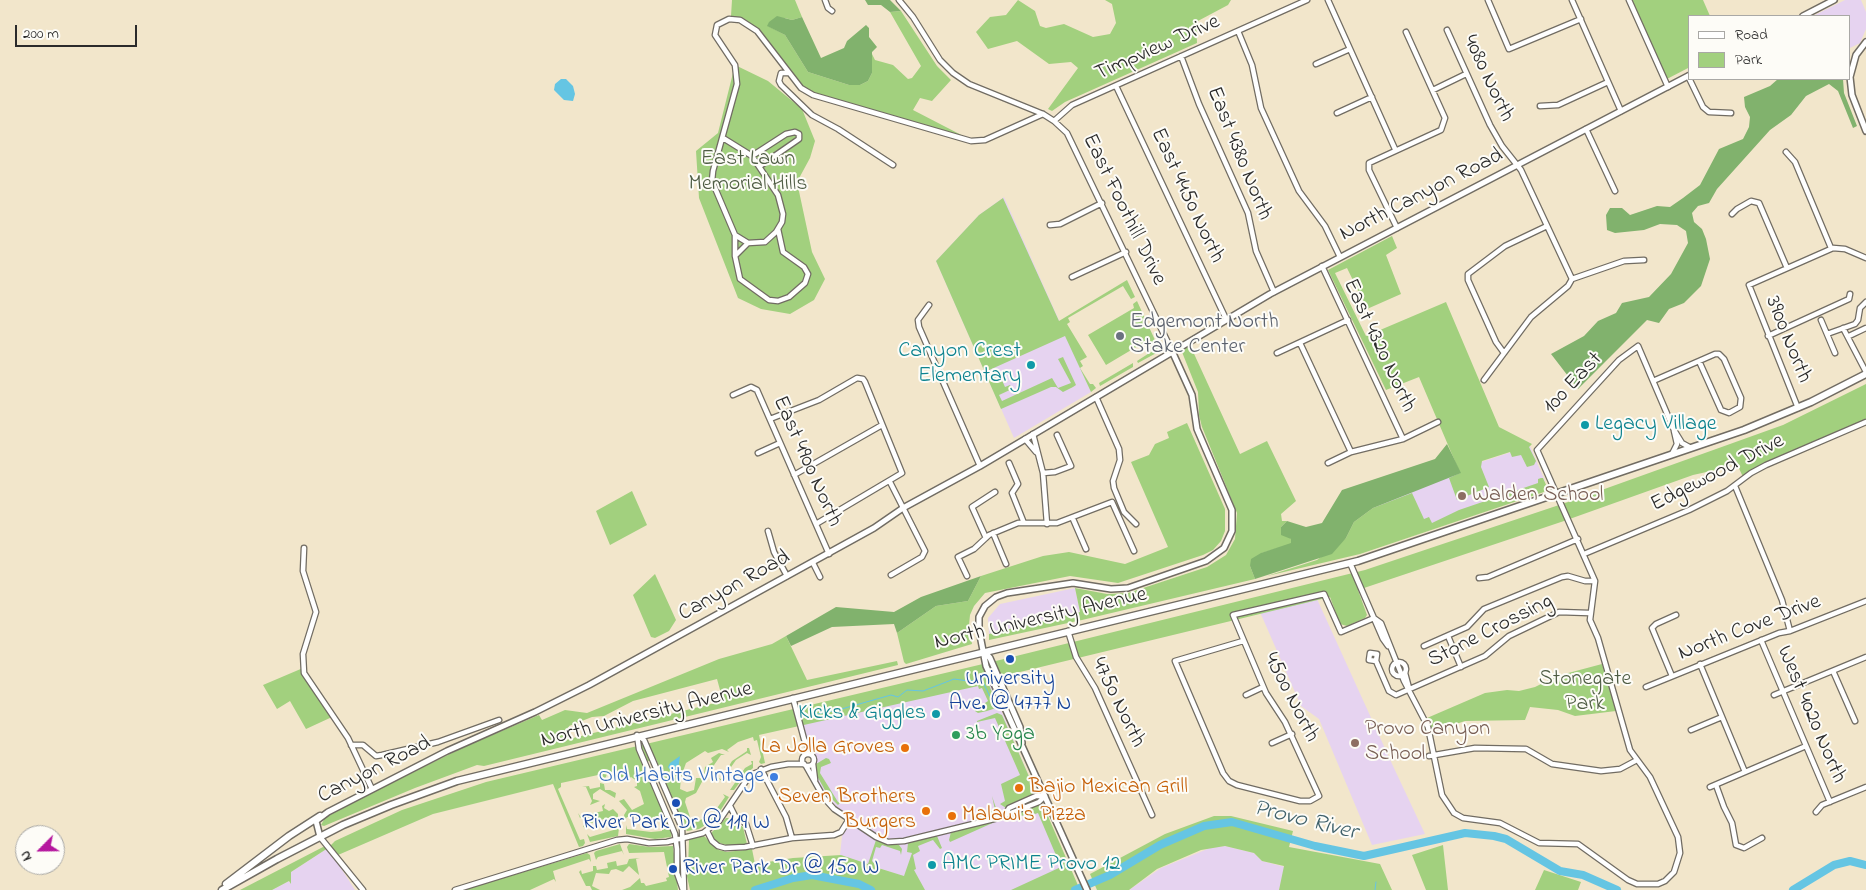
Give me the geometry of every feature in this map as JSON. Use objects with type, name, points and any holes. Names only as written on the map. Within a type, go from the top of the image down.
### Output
[{"type":"highway","name":"North University Avenue","points":[[221,890],[320,837],[391,804],[457,781],[984,650],[1350,563],[1692,448],[1798,408],[1866,373]]},
{"type":"highway","points":[[221,890],[284,840],[320,816]]},
{"type":"main road","points":[[1805,15],[1834,0]]},
{"type":"main road","points":[[1851,73],[1856,55],[1866,42]]},
{"type":"main road","name":"North Canyon Road","points":[[1172,351],[1322,266],[1688,77]]},
{"type":"main road","points":[[1850,80],[1852,95],[1866,130]]},
{"type":"main road","name":"Canyon Road","points":[[320,837],[315,824],[320,816],[372,789],[568,696],[829,554],[903,508],[980,466],[1172,351]]},
{"type":"main road","name":"East Foothill Drive","points":[[984,650],[979,630],[980,618],[985,606],[996,597],[1067,583],[1111,589],[1128,588],[1210,559],[1224,548],[1233,524],[1232,510],[1197,429],[1192,395],[1172,351]]},
{"type":"main road","points":[[984,650],[986,666],[1013,729],[1022,743],[1087,890]]},
{"type":"street","points":[[825,0],[828,8],[832,11]]},
{"type":"street","name":"East Foothill Drive","points":[[899,0],[913,17],[940,60],[953,73],[969,84],[1043,114],[1054,121],[1073,142],[1172,351]]},
{"type":"street","name":"Timpview Drive","points":[[1054,121],[1068,107],[1308,0]]},
{"type":"street","points":[[1328,0],[1395,149]]},
{"type":"street","points":[[1488,0],[1509,49],[1580,18]]},
{"type":"street","points":[[1572,0],[1621,111]]},
{"type":"street","points":[[1629,0],[1668,87]]},
{"type":"street","points":[[778,229],[783,252],[804,266],[808,274],[806,283],[791,296],[778,301],[769,300],[745,285],[738,276],[735,256],[735,235],[714,186],[713,171],[738,77],[731,56],[716,39],[714,32],[716,25],[729,19],[740,20],[757,31],[801,88],[813,95],[971,141],[985,140],[1043,114]]},
{"type":"street","name":"4080 North","points":[[1446,30],[1496,136],[1517,166],[1572,279]]},
{"type":"street","points":[[1238,31],[1252,65],[1261,108],[1299,191],[1326,226],[1340,257]]},
{"type":"street","points":[[1396,228],[1368,166],[1372,160],[1441,130],[1445,118],[1406,32]]},
{"type":"street","points":[[1316,64],[1350,49]]},
{"type":"street","name":"East 4380 North","points":[[1181,56],[1199,104],[1248,213],[1256,251],[1274,292]]},
{"type":"street","points":[[790,74],[781,73],[779,81],[789,94],[818,120],[838,129],[893,165]]},
{"type":"street","points":[[1433,90],[1466,74]]},
{"type":"street","points":[[1691,80],[1699,101],[1710,112],[1730,114]]},
{"type":"street","points":[[1540,106],[1558,105],[1608,82]]},
{"type":"street","name":"East 4450 North","points":[[1116,86],[1226,319]]},
{"type":"street","points":[[1337,113],[1372,98]]},
{"type":"street","points":[[1586,130],[1615,191]]},
{"type":"street","points":[[752,156],[786,134],[795,132],[799,134],[799,140],[760,166]]},
{"type":"street","points":[[723,138],[752,156],[760,166],[781,204],[783,218],[778,229],[765,242],[748,243],[735,235]]},
{"type":"street","points":[[863,154],[867,148]]},
{"type":"street","points":[[1786,152],[1795,162],[1831,248]]},
{"type":"street","points":[[1732,214],[1750,202],[1756,202],[1761,205],[1788,268],[1831,248],[1840,247],[1866,258]]},
{"type":"street","points":[[1050,225],[1060,224],[1102,203]]},
{"type":"street","points":[[1504,353],[1496,342],[1468,280],[1468,274],[1505,246],[1547,226]]},
{"type":"street","points":[[735,256],[748,243]]},
{"type":"street","points":[[1072,278],[1126,252]]},
{"type":"street","points":[[1484,380],[1531,317],[1568,286],[1572,279],[1624,261],[1644,260]]},
{"type":"street","name":"East 4320 North","points":[[1322,266],[1403,439]]},
{"type":"street","name":"3900 North","points":[[1788,268],[1749,285],[1798,408]]},
{"type":"street","points":[[1768,336],[1849,299],[1850,294]]},
{"type":"street","points":[[1827,334],[1857,322],[1860,308],[1866,302]]},
{"type":"street","points":[[929,305],[918,320],[919,327],[980,466]]},
{"type":"street","points":[[1277,353],[1348,320]]},
{"type":"street","points":[[1821,320],[1835,353]]},
{"type":"street","points":[[1843,328],[1849,336],[1866,373]]},
{"type":"street","points":[[1849,336],[1866,328]]},
{"type":"street","points":[[1300,343],[1351,452]]},
{"type":"street","name":"100 East","points":[[1558,494],[1537,450],[1619,360],[1638,346],[1654,381]]},
{"type":"street","points":[[1672,455],[1677,444],[1674,430],[1654,381],[1699,361],[1720,354],[1742,400],[1741,406],[1725,413],[1720,409],[1699,361]]},
{"type":"street","points":[[770,419],[819,400],[860,378],[865,382],[902,473],[890,482],[816,524]]},
{"type":"street","name":"East 4900 North","points":[[733,395],[751,387],[757,390],[829,554]]},
{"type":"street","points":[[1096,397],[1119,449],[1120,460],[1113,482],[1114,488],[1124,512],[1136,524]]},
{"type":"street","points":[[1328,463],[1351,452],[1403,439],[1438,422]]},
{"type":"street","name":"Edgewood Drive","points":[[1584,554],[1688,510],[1735,486],[1751,473],[1866,422]]},
{"type":"street","points":[[794,476],[882,425]]},
{"type":"street","points":[[1674,430],[1682,442],[1692,448]]},
{"type":"street","points":[[1033,434],[1043,474],[1047,524]]},
{"type":"street","points":[[1043,474],[1071,466],[1058,435]]},
{"type":"street","points":[[1025,439],[1037,453]]},
{"type":"street","points":[[758,453],[780,444]]},
{"type":"street","points":[[1009,463],[1018,484],[1012,493],[1024,523]]},
{"type":"street","points":[[890,482],[925,551],[922,558],[891,575]]},
{"type":"street","points":[[1735,486],[1782,600],[1790,631]]},
{"type":"street","points":[[986,538],[972,507],[995,492]]},
{"type":"street","points":[[1396,664],[1403,664],[1406,670],[1403,674],[1409,690],[1428,727],[1432,755],[1442,796],[1454,813],[1463,818],[1500,823],[1539,843],[1578,844],[1636,884],[1658,884],[1670,878],[1680,853],[1678,837],[1650,777],[1630,750],[1589,613],[1595,581],[1558,494]]},
{"type":"street","points":[[967,576],[958,557],[974,549],[993,533],[1014,524],[1047,524],[1073,519],[1114,503],[1134,551]]},
{"type":"street","points":[[1073,519],[1086,549]]},
{"type":"street","points":[[768,531],[774,552],[787,576]]},
{"type":"street","points":[[993,533],[1006,564]]},
{"type":"street","points":[[1479,578],[1488,577],[1578,539]]},
{"type":"street","points":[[304,548],[303,571],[316,612],[303,654],[304,674],[331,711],[351,745],[372,789]]},
{"type":"street","points":[[812,563],[820,578]]},
{"type":"street","points":[[1350,563],[1396,664]]},
{"type":"street","points":[[1424,646],[1472,624],[1484,608],[1562,577],[1568,576],[1595,581]]},
{"type":"street","name":"4500 North","points":[[1243,641],[1175,661],[1227,779],[1237,785],[1300,801],[1310,801],[1319,796],[1292,734],[1263,687],[1233,615],[1324,594],[1341,632],[1374,618]]},
{"type":"street","name":"North Cove Drive","points":[[1646,687],[1761,640],[1790,631],[1866,601]]},
{"type":"street","name":"Stone Crossing","points":[[1409,690],[1484,656],[1514,633],[1559,612],[1589,613]]},
{"type":"street","name":"North Cove Drive","points":[[1672,676],[1652,628],[1656,624],[1676,615]]},
{"type":"street","name":"4750 North","points":[[1068,631],[1076,657],[1095,688],[1152,815]]},
{"type":"street","points":[[1448,636],[1461,667]]},
{"type":"street","name":"West 4020 North","points":[[1761,640],[1830,802]]},
{"type":"street","points":[[1774,696],[1866,658]]},
{"type":"street","points":[[1376,661],[1392,694],[1409,690]]},
{"type":"street","points":[[1396,664],[1392,669],[1394,675],[1403,674]]},
{"type":"street","points":[[1700,664],[1745,772]]},
{"type":"street","points":[[1833,671],[1855,721]]},
{"type":"street","points":[[1246,695],[1263,687]]},
{"type":"street","points":[[793,698],[804,739],[814,759],[815,781]]},
{"type":"street","points":[[1690,730],[1722,717]]},
{"type":"street","points":[[351,745],[363,745],[376,756],[382,755],[438,742],[499,720]]},
{"type":"street","points":[[1272,743],[1292,734]]},
{"type":"street","points":[[637,736],[639,749],[680,839]]},
{"type":"street","points":[[637,736],[644,740],[677,816],[683,890]]},
{"type":"street","points":[[804,739],[803,756],[805,765],[827,802],[880,839],[895,842],[975,824],[1039,802],[1045,796]]},
{"type":"street","points":[[1710,787],[1806,746]]},
{"type":"street","points":[[1432,755],[1475,748],[1526,749],[1552,764],[1601,771],[1620,769],[1636,760]]},
{"type":"street","points":[[788,764],[808,753],[812,755]]},
{"type":"street","points":[[455,890],[617,840],[627,839],[650,843],[680,839],[707,831],[723,816],[748,778],[761,769],[788,764],[813,764]]},
{"type":"street","points":[[761,769],[786,817],[792,838]]},
{"type":"street","points":[[1716,785],[1732,823],[1736,845],[1744,848],[1762,838]]},
{"type":"street","points":[[1816,812],[1820,807],[1830,802],[1866,787]]},
{"type":"street","points":[[730,806],[735,816],[746,824],[753,846]]},
{"type":"street","points":[[723,816],[735,816]]},
{"type":"street","points":[[707,831],[712,841],[725,848],[753,846],[792,838],[834,835],[841,832],[849,819]]},
{"type":"street","points":[[320,837],[363,890]]},
{"type":"shaded area","points":[[1845,0],[1861,0],[1866,12],[1866,29],[1860,43],[1851,48],[1851,15],[1815,15]]},
{"type":"shaded area","points":[[1004,197],[1091,392],[1014,438],[936,261],[979,215]]},
{"type":"shaded area","name":"Walden School","points":[[1530,446],[1545,481],[1427,526],[1373,508],[1481,462]]},
{"type":"shaded area","points":[[1075,588],[1080,612],[989,634],[988,618],[1000,604]]},
{"type":"shaded area","name":"Provo Canyon School","points":[[1317,599],[1425,834],[1372,845],[1319,719],[1301,706],[1260,612]]},
{"type":"shaded area","points":[[988,679],[1036,793],[1038,806],[1064,870],[1024,890],[922,890],[908,878],[840,855],[842,836],[854,818],[837,807],[825,794],[815,775],[802,725]]},
{"type":"shaded area","points":[[1225,846],[1254,853],[1262,861],[1285,867],[1279,890],[1129,890],[1161,868],[1210,848]]},
{"type":"shaded area","points":[[328,848],[355,890],[272,890],[289,881],[290,884],[291,872]]},
{"type":"green space","points":[[732,0],[795,0],[802,17],[792,20],[785,18],[768,26],[785,35],[808,72],[849,85],[860,85],[868,81],[872,73],[872,54],[875,60],[893,65],[908,79],[912,78],[921,66],[890,12],[901,11],[937,66],[951,80],[932,101],[920,98],[913,110],[971,140],[812,93],[800,84],[762,33],[746,20],[731,16]]},
{"type":"green space","points":[[865,0],[890,0],[901,11],[890,12],[881,5],[868,5]]},
{"type":"green space","points":[[1018,0],[1035,11],[1040,26],[1046,28],[1064,24],[1093,37],[1110,34],[1116,23],[1112,4],[1105,0],[1231,0],[1228,5],[1196,22],[1197,43],[1065,102],[1052,111],[1048,109],[1078,68],[1071,62],[1049,64],[1017,41],[988,49],[976,32],[990,17],[1006,15]]},
{"type":"green space","points":[[1630,0],[1703,0],[1710,15],[1688,15],[1688,68],[1665,80]]},
{"type":"green space","points":[[777,16],[792,20],[802,17],[821,58],[844,48],[847,41],[866,25],[869,28],[869,37],[877,47],[872,52],[872,73],[868,81],[860,85],[849,85],[808,72],[785,35],[767,26]]},
{"type":"green space","name":"East Lawn Memorial Hills","points":[[735,65],[768,81],[802,109],[815,141],[810,158],[797,182],[812,252],[825,279],[814,300],[790,314],[761,309],[738,298],[699,198],[696,151],[718,133]]},
{"type":"green space","points":[[1777,80],[1843,80],[1844,93],[1857,126],[1853,128],[1838,91],[1829,84],[1806,96],[1791,115],[1770,130],[1717,189],[1709,203],[1698,206],[1692,213],[1694,222],[1702,229],[1706,239],[1710,259],[1701,286],[1684,303],[1669,309],[1659,323],[1647,320],[1578,389],[1551,354],[1584,336],[1598,321],[1616,313],[1622,303],[1649,297],[1671,274],[1688,243],[1686,231],[1677,225],[1660,224],[1644,230],[1615,233],[1607,230],[1606,215],[1610,208],[1622,208],[1630,215],[1657,206],[1670,207],[1683,198],[1700,185],[1719,149],[1743,139],[1749,127],[1750,117],[1745,107],[1744,97],[1770,86]]},
{"type":"green space","points":[[1003,198],[1059,321],[1127,280],[1135,297],[1131,299],[1123,286],[1068,318],[1070,322],[1067,324],[1087,357],[1080,361],[1083,366],[1080,368],[1090,384],[1093,384],[1096,388],[1091,392],[1065,336],[987,371],[991,379],[1004,373],[1005,376],[1001,378],[1005,387],[1010,385],[1012,389],[999,395],[1002,401],[1052,378],[1058,388],[1071,383],[1058,359],[1063,357],[1076,385],[1063,392],[1056,387],[1051,387],[1001,409],[936,261],[979,215]]},
{"type":"green space","points":[[1392,236],[1397,248],[1386,255],[1401,294],[1367,309],[1347,268],[1335,273],[1366,336],[1446,302],[1499,427],[1532,444],[1529,447],[1536,461],[1534,465],[1527,467],[1521,455],[1512,457],[1510,452],[1482,461],[1481,467],[1489,487],[1457,500],[1449,478],[1460,473],[1419,377],[1386,390],[1328,270]]},
{"type":"green space","points":[[1137,301],[1160,351],[1138,363],[1137,361],[1154,350],[1148,340],[1106,365],[1088,335],[1134,308],[1133,304]]},
{"type":"green space","points":[[1190,345],[1240,454],[1267,441],[1296,501],[1281,514],[1282,521],[1287,521],[1281,527],[1291,539],[1291,544],[1262,553],[1250,566],[1255,579],[989,640],[989,634],[1080,612],[1075,588],[1107,594],[1128,593],[1207,567],[1226,555],[1235,539],[1237,513],[1202,427],[1199,415],[1198,392],[1182,352],[1183,349]]},
{"type":"green space","points":[[1133,363],[1133,367],[1100,386],[1099,383]]},
{"type":"green space","points":[[1866,384],[1866,420],[1762,464],[1743,477],[1736,462],[1358,590],[1367,615],[1365,618],[1347,626],[1340,624],[1330,597],[987,680],[997,704],[996,708],[987,711],[978,713],[975,711],[974,706],[977,708],[986,706],[985,703],[988,701],[982,688],[979,689],[978,686],[759,735],[765,763],[761,764],[759,762],[761,757],[757,740],[754,741],[753,737],[738,742],[727,750],[729,752],[722,749],[708,753],[705,751],[686,763],[681,777],[680,789],[687,792],[694,790],[696,778],[704,778],[696,793],[686,798],[685,802],[691,820],[695,822],[712,815],[725,797],[723,794],[729,797],[715,819],[699,829],[687,831],[685,829],[656,759],[642,763],[672,833],[671,837],[655,839],[626,834],[626,825],[627,829],[651,832],[662,831],[662,824],[659,820],[636,817],[627,817],[625,820],[624,815],[627,810],[619,801],[624,799],[632,810],[644,804],[640,791],[634,787],[637,786],[637,781],[631,777],[626,780],[619,776],[607,774],[605,779],[600,779],[598,775],[561,783],[561,787],[558,789],[580,840],[584,839],[585,843],[583,846],[579,847],[553,784],[433,814],[338,855],[330,846],[335,841],[402,810],[486,782],[1004,659],[1365,570],[1571,501],[1783,425]]},
{"type":"green space","points":[[1187,423],[1225,509],[1225,531],[1221,541],[1213,550],[1118,583],[1070,576],[985,593],[974,606],[970,615],[969,625],[972,644],[906,664],[904,662],[897,633],[936,606],[968,601],[981,576],[1043,556],[1069,552],[1125,564],[1168,547],[1131,462],[1149,455],[1155,444],[1169,438],[1167,432]]},
{"type":"green space","points":[[1447,444],[1461,473],[1373,508],[1354,522],[1346,538],[1332,554],[1255,579],[1250,566],[1251,559],[1261,553],[1291,543],[1291,539],[1281,535],[1281,527],[1287,521],[1306,527],[1322,523],[1342,490],[1435,459]]},
{"type":"green space","points":[[1543,478],[1547,487],[1544,492],[1360,554],[1267,576],[1317,560],[1346,538],[1354,522],[1373,508],[1412,493],[1424,519],[1429,517],[1432,523],[1459,510],[1538,483],[1538,479]]},
{"type":"green space","points":[[632,491],[647,525],[610,545],[596,511]]},
{"type":"green space","points":[[655,574],[676,620],[669,631],[655,638],[651,637],[633,595]]},
{"type":"green space","points":[[981,576],[968,601],[936,606],[897,633],[894,624],[832,627],[791,646],[786,636],[836,607],[894,612],[921,597]]},
{"type":"green space","points":[[786,636],[807,680],[897,661],[898,665],[484,766],[477,765],[415,788],[324,826],[321,825],[325,818],[341,808],[462,748],[539,715],[542,720],[565,710],[587,713],[719,659],[772,644]],"holes":[[[717,679],[723,701],[565,740],[569,726],[592,717],[604,716],[633,701]]]},
{"type":"green space","name":"Stonegate Park","points":[[1602,664],[1616,711],[1575,716],[1558,710],[1530,707],[1525,720],[1465,721],[1432,732],[1427,718],[1485,693],[1507,690],[1519,691],[1535,687],[1557,676]]},
{"type":"green space","points":[[303,668],[332,717],[306,729],[290,701],[277,709],[263,685]]},
{"type":"green space","points":[[997,713],[1002,715],[1035,790],[1033,794],[1006,808],[1000,804],[1005,801],[1001,784],[1020,775],[995,718],[977,722]]},
{"type":"green space","points":[[747,748],[749,748],[751,755],[747,753],[736,760],[722,780],[724,783],[718,778],[721,779],[732,761],[747,751]]},
{"type":"green space","points":[[719,753],[725,755],[721,755],[705,775],[705,767],[713,762],[711,758]]},
{"type":"green space","points":[[826,758],[831,763],[821,767],[820,773],[838,802],[842,801],[838,805],[827,794],[816,774],[816,764]]},
{"type":"green space","points":[[751,761],[753,761],[753,768],[734,790],[730,790],[745,768],[752,764]]},
{"type":"green space","points":[[600,783],[604,784],[605,790],[616,793],[615,798],[600,789],[593,794],[593,799],[600,801],[590,805],[592,801],[586,787],[582,787],[589,786],[590,789],[600,787]]},
{"type":"green space","points":[[992,796],[996,808],[995,813],[971,819],[972,815],[995,810]]},
{"type":"green space","points":[[605,804],[604,808],[609,811],[613,809],[618,814],[618,821],[616,817],[604,819],[585,825],[585,829],[583,826],[586,824],[583,817],[580,818],[578,813],[580,816],[603,811],[602,806]]},
{"type":"green space","points":[[1039,805],[1044,807],[1080,890],[1011,890],[1061,867],[1038,813],[1035,814],[1033,812],[1007,821],[1010,817]]},
{"type":"green space","points":[[1214,816],[1231,816],[1293,831],[1289,847],[1380,864],[1392,890],[1279,890],[1284,866],[1262,861],[1254,853],[1225,846],[1201,850],[1157,869],[1129,890],[1097,890],[1090,874],[1165,834]]},
{"type":"green space","points":[[726,818],[731,818],[743,827],[747,844],[730,846],[716,842],[712,832]]},
{"type":"green space","points":[[997,821],[950,842],[949,840],[951,832]]},
{"type":"green space","points":[[617,826],[619,828],[618,836],[590,842],[587,834],[590,837],[617,829]]},
{"type":"green space","points":[[704,836],[719,850],[727,852],[752,849],[755,864],[793,858],[841,855],[868,864],[876,840],[899,845],[902,849],[901,855],[900,851],[882,845],[880,848],[876,847],[872,861],[875,867],[904,876],[912,853],[907,852],[908,843],[937,836],[942,848],[940,849],[933,840],[918,846],[920,851],[913,855],[916,869],[914,870],[925,890],[690,890],[686,872],[688,871],[689,839]]},
{"type":"green space","points":[[620,844],[624,855],[622,851],[598,857],[596,860],[594,853],[596,851]]},
{"type":"green space","points":[[629,844],[650,847],[673,846],[678,890],[622,890],[630,887],[640,878],[641,883],[644,883],[646,886],[667,881],[666,878],[669,877],[664,852],[629,853],[627,847]]},
{"type":"green space","points":[[1443,845],[1448,890],[1426,890],[1412,855]]},
{"type":"green space","points":[[323,847],[328,848],[291,872],[291,884],[289,881],[272,890],[240,890]]},
{"type":"green space","points":[[587,853],[590,855],[591,862],[589,859],[553,871],[556,882],[554,879],[530,890],[463,890]]},
{"type":"green space","points":[[640,858],[636,859],[639,875],[629,866],[623,872],[616,869],[611,870],[609,874],[596,873],[592,886],[600,890],[592,890],[590,886],[586,886],[579,872],[581,870],[582,874],[593,871],[593,866],[596,866],[597,870],[608,868],[607,863],[616,861],[617,866],[627,864],[629,859]]},
{"type":"green space","points":[[1544,870],[1581,882],[1578,890],[1535,890]]},
{"type":"water","points":[[561,79],[566,79],[573,86],[575,94],[573,101],[564,100],[554,90],[555,84]]},
{"type":"water","points":[[680,756],[678,770],[672,773],[668,767],[670,763]]},
{"type":"waterway","points":[[809,713],[812,715],[838,710],[891,695],[898,697],[907,690],[923,691],[954,679],[982,680],[995,707]]},
{"type":"waterway","name":"Provo River","points":[[1075,890],[1110,875],[1160,845],[1204,826],[1232,822],[1315,846],[1364,856],[1465,833],[1494,836],[1506,839],[1560,871],[1583,875],[1617,890]]},
{"type":"waterway","name":"Provo River","points":[[1793,890],[1834,865],[1850,861],[1866,865]]},
{"type":"waterway","name":"Provo River","points":[[755,890],[793,878],[812,875],[859,884],[871,890]]},
{"type":"waterway","points":[[1375,890],[1376,882]]},
{"type":"place","name":"Edgemont North Stake Center","points":[[1120,336]]},
{"type":"place","name":"Canyon Crest Elementary","points":[[1031,365]]},
{"type":"place","name":"Legacy Village","points":[[1585,425]]},
{"type":"place","name":"Walden School","points":[[1462,496]]},
{"type":"place","name":"University Ave. @ 4777 N","points":[[1010,659]]},
{"type":"place","name":"Kicks & Giggles","points":[[936,714]]},
{"type":"place","name":"3b Yoga","points":[[956,735]]},
{"type":"place","name":"Provo Canyon School","points":[[1355,743]]},
{"type":"place","name":"La Jolla Groves","points":[[905,748]]},
{"type":"place","name":"Old Habits Vintage","points":[[774,777]]},
{"type":"place","name":"Bajio Mexican Grill","points":[[1019,788]]},
{"type":"place","name":"River Park Dr @ 119 W","points":[[676,803]]},
{"type":"place","name":"Seven Brothers Burgers","points":[[926,811]]},
{"type":"place","name":"Malawi's Pizza","points":[[952,816]]},
{"type":"place","name":"AMC PRIME Provo 12","points":[[932,865]]},
{"type":"place","name":"River Park Dr @ 150 W","points":[[673,869]]}]
